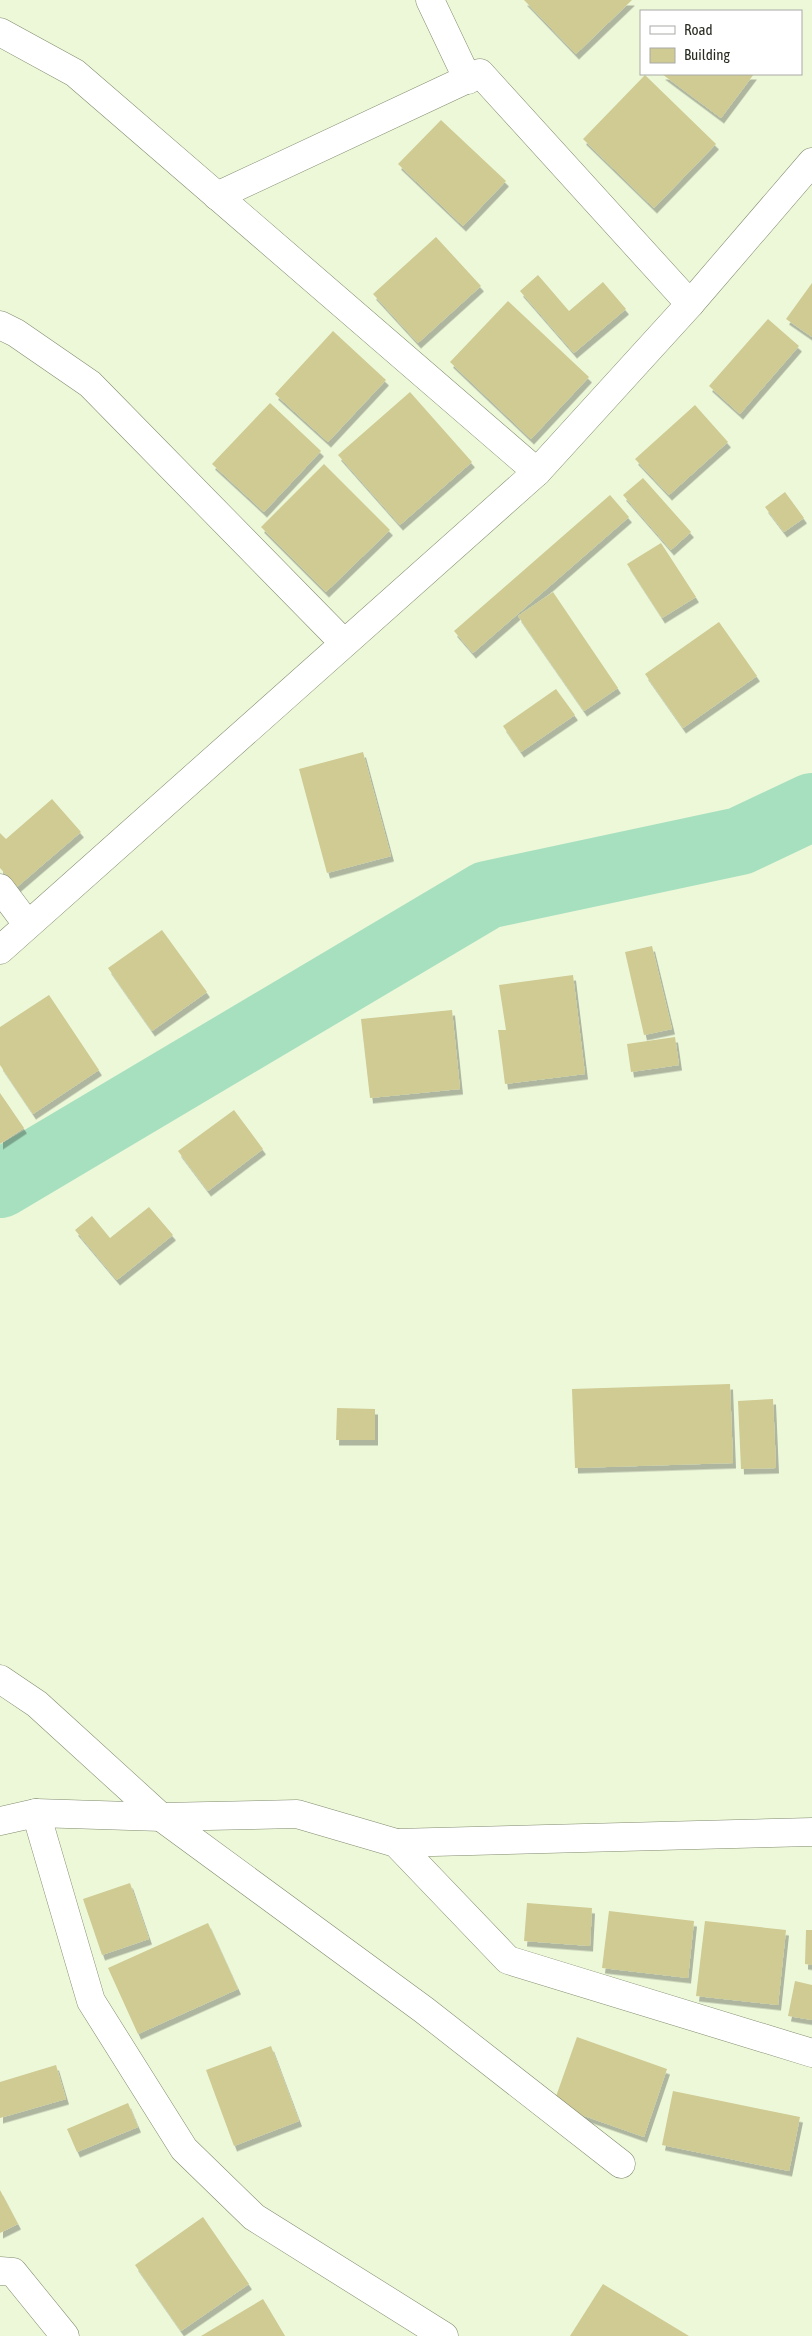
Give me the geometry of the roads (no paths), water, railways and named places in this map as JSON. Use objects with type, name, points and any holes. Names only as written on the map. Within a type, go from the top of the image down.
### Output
[{"type":"street","points":[[430,0],[468,80]]},
{"type":"street","points":[[0,32],[75,73],[536,472]]},
{"type":"street","points":[[217,196],[480,73],[690,304]]},
{"type":"street","points":[[0,950],[536,472],[690,304],[812,162]]},
{"type":"street","points":[[0,325],[16,333],[90,384],[344,643]]},
{"type":"street","points":[[0,888],[28,924]]},
{"type":"street","points":[[0,1680],[37,1704],[161,1816],[424,2010],[621,2164]]},
{"type":"street","points":[[36,1813],[91,2001],[184,2149],[254,2217],[444,2336]]},
{"type":"street","points":[[0,1821],[36,1813],[161,1816],[298,1814],[396,1843],[812,1832]]},
{"type":"street","points":[[396,1843],[508,1960],[812,2053]]},
{"type":"street","points":[[0,2271],[13,2272],[65,2336]]},
{"type":"waterway","points":[[0,1184],[487,895],[740,841],[812,807]]}]
